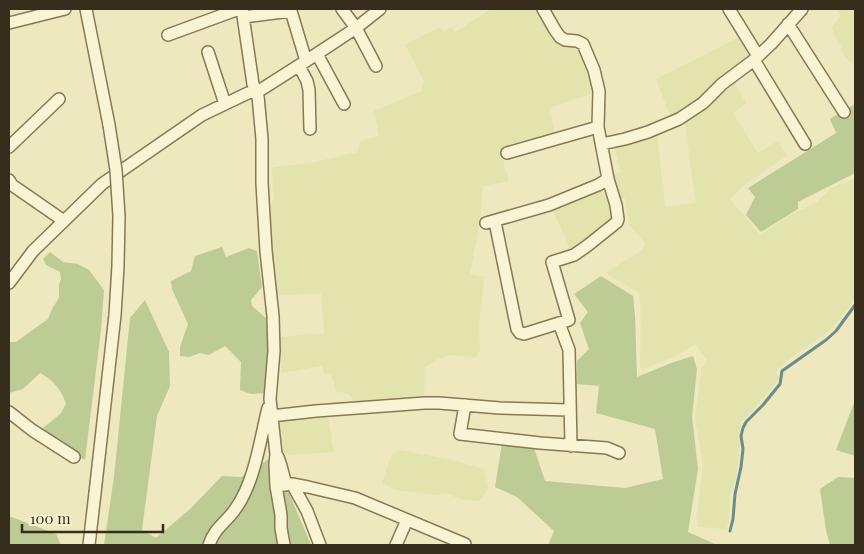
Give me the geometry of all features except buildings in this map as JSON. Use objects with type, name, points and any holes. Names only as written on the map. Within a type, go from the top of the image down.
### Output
[{"type":"street","points":[[9,23],[65,9]]},
{"type":"street","points":[[86,9],[110,125],[116,170],[119,216],[115,315],[89,545]]},
{"type":"street","points":[[342,9],[356,28],[376,66]]},
{"type":"street","points":[[9,284],[33,251],[102,184],[202,115],[262,89],[303,64],[356,28],[380,9]]},
{"type":"street","points":[[544,9],[560,37],[583,44],[594,70],[599,91],[598,127],[618,219],[617,222],[574,255],[552,262],[569,320],[524,334],[520,333],[517,329],[491,223],[549,205],[608,179]]},
{"type":"street","points":[[728,9],[805,144]]},
{"type":"street","points":[[602,144],[648,132],[679,119],[703,103],[722,84],[771,44],[802,9]]},
{"type":"street","points":[[168,35],[241,12],[291,11],[309,90],[310,129]]},
{"type":"street","points":[[241,12],[253,84],[258,96],[262,139],[262,183],[266,251],[273,316],[274,351],[270,399],[276,454],[275,464],[285,485],[307,511],[320,545]]},
{"type":"street","points":[[788,24],[844,112]]},
{"type":"street","points":[[208,52],[225,104]]},
{"type":"street","points":[[317,54],[344,104]]},
{"type":"street","points":[[9,147],[59,99]]},
{"type":"street","points":[[507,153],[598,127]]},
{"type":"street","points":[[9,180],[64,221]]},
{"type":"street","points":[[560,323],[569,350],[571,446]]},
{"type":"street","points":[[209,545],[212,536],[236,508],[252,477],[270,399]]},
{"type":"street","points":[[271,416],[425,402],[500,408],[569,410]]},
{"type":"street","points":[[465,405],[460,434],[515,441],[607,448],[619,453]]},
{"type":"street","points":[[9,412],[32,430],[74,457]]},
{"type":"street","points":[[285,485],[308,487],[355,498],[465,544]]},
{"type":"street","points":[[284,545],[281,515],[285,485]]},
{"type":"street","points":[[396,545],[406,520]]},
{"type":"green space","points":[[491,9],[538,9],[584,53],[594,93],[549,108],[555,135],[503,149],[504,165],[509,181],[483,186],[480,220],[470,274],[484,277],[479,326],[480,350],[476,358],[451,355],[438,359],[425,367],[424,399],[357,403],[347,393],[337,392],[331,374],[324,374],[322,366],[281,373],[280,337],[324,333],[321,294],[279,295],[275,290],[272,266],[271,206],[274,197],[272,168],[315,162],[357,152],[360,141],[379,136],[374,111],[422,91],[424,81],[405,45],[439,27],[445,31],[451,27],[455,32]]},
{"type":"green space","points":[[837,9],[855,9],[855,66],[844,56],[831,28],[841,16]]},
{"type":"green space","points":[[741,36],[754,54],[700,101],[671,118],[656,79]]},
{"type":"green space","points":[[735,83],[746,103],[733,113],[758,153],[778,141],[787,156],[743,186],[730,199],[760,235],[789,216],[817,202],[831,188],[855,178],[855,298],[833,328],[788,360],[776,371],[779,379],[742,422],[739,434],[740,447],[736,477],[730,495],[729,523],[726,529],[698,527],[697,512],[703,465],[695,416],[701,369],[707,360],[695,344],[676,356],[642,370],[640,368],[641,313],[639,293],[607,274],[608,271],[643,250],[645,243],[629,224],[625,198],[618,200],[612,174],[621,172],[614,146],[640,137],[657,135],[665,207],[696,203],[685,121],[713,102]]},
{"type":"green space","points":[[855,104],[855,173],[798,202],[798,209],[761,232],[746,215],[755,197],[748,188],[836,133],[830,119]]},
{"type":"green space","points":[[597,191],[602,191],[611,207],[613,219],[571,251],[552,208]]},
{"type":"green space","points":[[222,247],[226,257],[249,248],[257,251],[262,287],[251,300],[252,306],[266,318],[269,351],[266,393],[251,394],[240,390],[241,362],[225,346],[209,355],[200,353],[189,357],[180,356],[180,347],[188,324],[172,289],[171,281],[191,271],[195,256]]},
{"type":"green space","points":[[50,252],[63,262],[78,264],[89,270],[104,290],[85,460],[50,439],[42,429],[61,413],[66,404],[62,394],[49,378],[40,373],[23,389],[9,393],[9,342],[16,342],[48,319],[59,298],[60,272],[46,265],[43,259]]},
{"type":"green space","points":[[601,276],[633,296],[637,377],[693,356],[697,369],[692,417],[698,469],[688,532],[717,545],[548,545],[554,531],[517,497],[495,487],[502,443],[534,448],[545,481],[625,488],[663,479],[655,429],[596,413],[599,386],[577,384],[577,361],[589,349],[580,323],[588,312],[574,294]]},
{"type":"green space","points":[[145,300],[169,352],[170,386],[157,416],[142,530],[156,538],[190,509],[222,476],[241,477],[269,459],[270,488],[289,493],[311,545],[104,545],[114,477],[130,318]]},
{"type":"green space","points":[[855,400],[855,456],[836,450]]},
{"type":"green space","points":[[328,417],[334,452],[289,455],[282,450],[279,422],[282,420]]},
{"type":"green space","points":[[400,450],[457,461],[484,469],[488,490],[479,501],[461,499],[444,493],[437,495],[395,490],[382,483],[392,454]]},
{"type":"green space","points":[[838,477],[855,478],[855,545],[830,545],[826,530],[820,489]]},
{"type":"green space","points":[[9,516],[56,534],[61,545],[9,545]]},
{"type":"waterway","points":[[730,531],[741,467],[743,449],[741,436],[746,422],[780,384],[782,371],[836,331],[855,305]]}]
